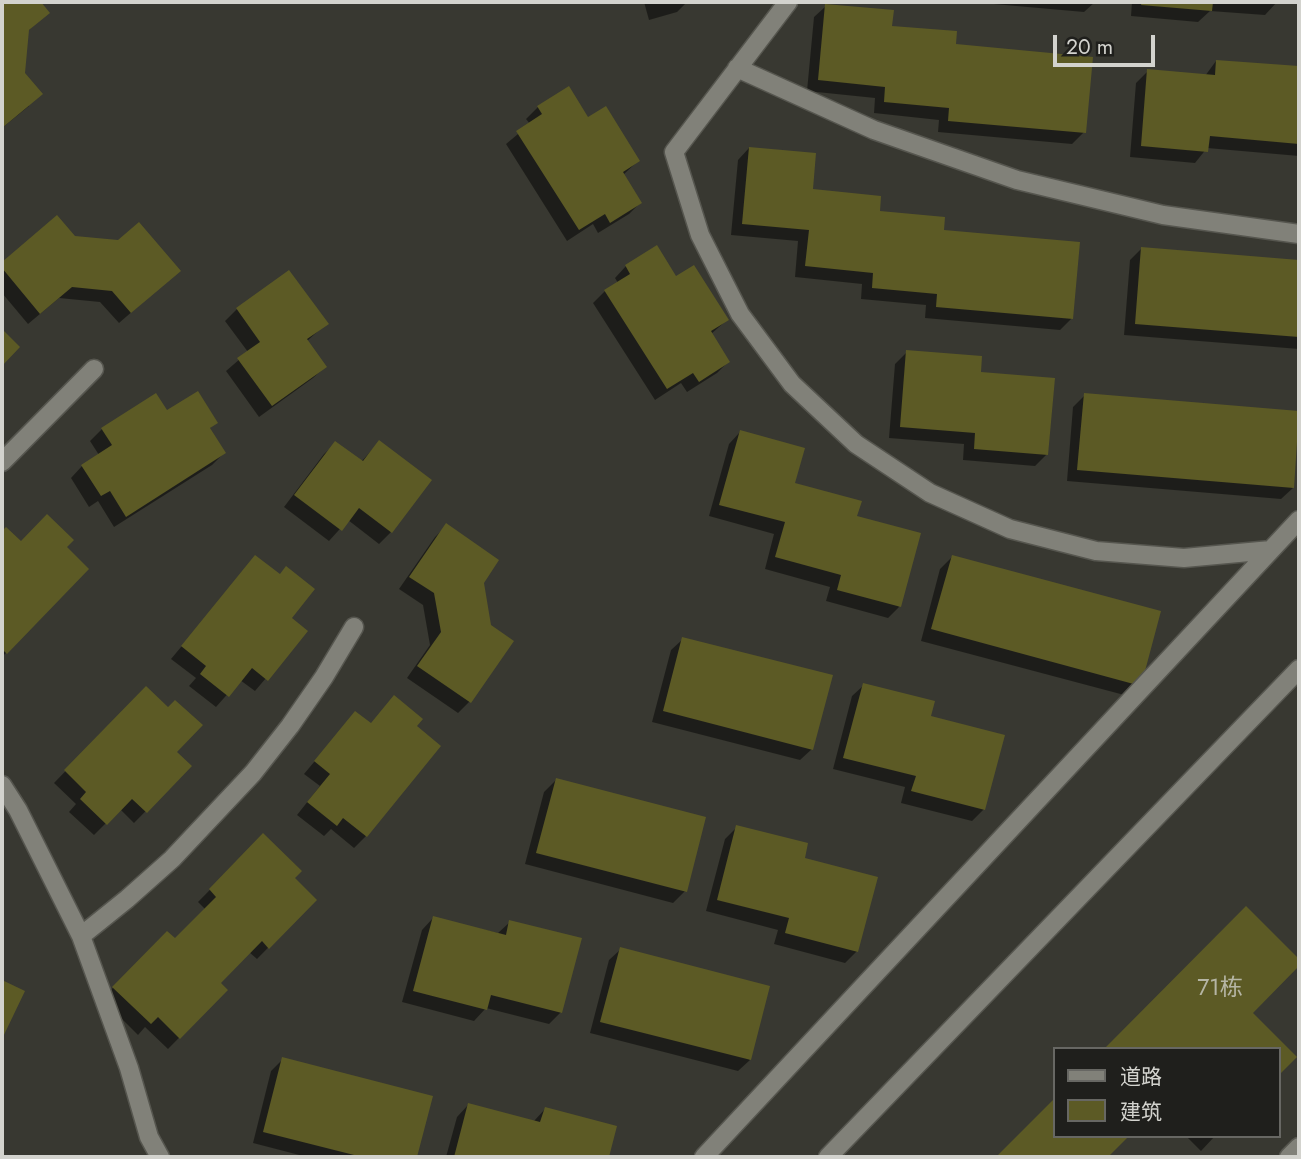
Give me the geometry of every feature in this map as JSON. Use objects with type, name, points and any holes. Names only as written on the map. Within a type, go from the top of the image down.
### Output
[{"type":"street","points":[[788,2],[674,152],[700,235],[740,314],[792,384],[856,444],[930,493],[1010,529],[1096,551],[1184,558],[1272,550]]},
{"type":"street","points":[[737,68],[874,130],[1017,180],[1163,215],[1299,234]]},
{"type":"street","points":[[2,462],[94,369]]},
{"type":"street","points":[[704,1157],[1299,520]]},
{"type":"street","points":[[80,936],[172,859],[237,790],[290,726],[324,677],[354,626]]},
{"type":"street","points":[[828,1157],[1299,670]]},
{"type":"street","points":[[2,785],[18,810],[80,936],[130,1068],[149,1137],[160,1157]]},
{"type":"street","points":[[1289,1157],[1299,1147]]},
{"type":"building","points":[[2,2],[41,2],[50,13],[29,30],[25,73],[43,94],[2,128]]},
{"type":"building","points":[[1142,2],[1213,2],[1212,11],[1141,5]]},
{"type":"building","points":[[825,4],[894,10],[892,26],[957,31],[956,44],[1093,57],[1086,133],[948,121],[949,108],[884,102],[885,87],[818,80]]},
{"type":"building","points":[[1216,60],[1299,66],[1299,144],[1210,136],[1208,152],[1141,146],[1147,69],[1215,75]]},
{"type":"building","points":[[569,86],[588,117],[606,106],[640,161],[623,172],[642,203],[610,223],[605,214],[579,230],[516,131],[542,114],[537,106]]},
{"type":"building","points":[[749,147],[816,153],[813,189],[881,196],[880,211],[945,217],[944,230],[1080,242],[1073,319],[936,307],[937,294],[872,288],[873,273],[805,266],[809,230],[742,224]]},
{"type":"building","points":[[57,215],[75,236],[118,240],[139,222],[181,271],[131,313],[112,291],[72,287],[40,314],[2,268],[2,262]]},
{"type":"building","points":[[657,245],[676,276],[694,265],[729,320],[711,331],[730,362],[699,382],[693,373],[667,389],[604,290],[630,274],[625,265]]},
{"type":"building","points":[[1141,247],[1299,260],[1299,337],[1135,324]]},
{"type":"building","points":[[289,270],[329,324],[307,339],[327,367],[272,406],[237,358],[260,342],[236,308]]},
{"type":"building","points":[[2,329],[20,347],[2,366]]},
{"type":"building","points":[[906,350],[982,356],[981,372],[1055,378],[1048,455],[974,449],[975,433],[900,427]]},
{"type":"building","points":[[198,391],[218,423],[210,428],[226,453],[126,517],[110,491],[101,496],[81,465],[112,445],[101,428],[156,393],[167,410]]},
{"type":"building","points":[[1084,393],[1299,411],[1294,488],[1077,470]]},
{"type":"building","points":[[740,430],[805,448],[795,483],[862,501],[857,516],[921,533],[901,607],[837,590],[841,575],[775,557],[785,522],[719,505]]},
{"type":"building","points":[[379,440],[432,480],[392,533],[359,508],[342,531],[294,495],[335,441],[363,461]]},
{"type":"building","points":[[47,514],[74,540],[67,547],[89,569],[7,654],[2,649],[2,531],[6,527],[21,541]]},
{"type":"building","points":[[446,523],[499,560],[484,583],[491,625],[514,641],[471,703],[417,666],[441,632],[434,593],[409,577]]},
{"type":"building","points":[[255,555],[280,574],[286,566],[315,589],[292,618],[308,631],[268,681],[252,668],[229,697],[200,674],[206,666],[181,646]]},
{"type":"building","points":[[952,555],[1161,611],[1141,686],[931,629]]},
{"type":"building","points":[[682,637],[833,675],[813,750],[663,711]]},
{"type":"building","points":[[863,683],[935,701],[931,716],[1005,735],[985,810],[911,791],[916,776],[843,758]]},
{"type":"building","points":[[146,686],[168,707],[175,700],[203,725],[177,752],[192,766],[147,813],[132,799],[107,825],[80,799],[86,792],[64,770]]},
{"type":"building","points":[[394,695],[423,719],[417,726],[441,746],[367,837],[343,818],[337,826],[307,802],[330,774],[314,761],[355,711],[371,723]]},
{"type":"building","points":[[556,778],[706,817],[687,892],[536,853]]},
{"type":"building","points":[[736,825],[808,843],[805,858],[878,877],[858,952],[785,933],[789,918],[717,900]]},
{"type":"building","points":[[263,833],[302,871],[295,878],[317,900],[269,949],[262,941],[221,983],[228,990],[180,1039],[158,1017],[151,1024],[112,987],[167,931],[175,938],[216,897],[209,889]]},
{"type":"building","points":[[1246,906],[1299,959],[1299,966],[1253,1013],[1297,1057],[1280,1074],[1280,1047],[1106,1047]]},
{"type":"building","points":[[433,916],[506,935],[509,920],[582,938],[562,1013],[491,995],[487,1010],[413,991]]},
{"type":"building","points":[[620,947],[770,986],[751,1060],[600,1022]]},
{"type":"building","points":[[2,980],[25,991],[2,1039]]},
{"type":"building","points":[[282,1057],[433,1096],[417,1157],[362,1157],[263,1132]]},
{"type":"building","points":[[1052,1101],[1052,1138],[1127,1138],[1108,1157],[996,1157]]},
{"type":"building","points":[[468,1103],[540,1122],[545,1107],[617,1126],[609,1157],[454,1157]]}]
